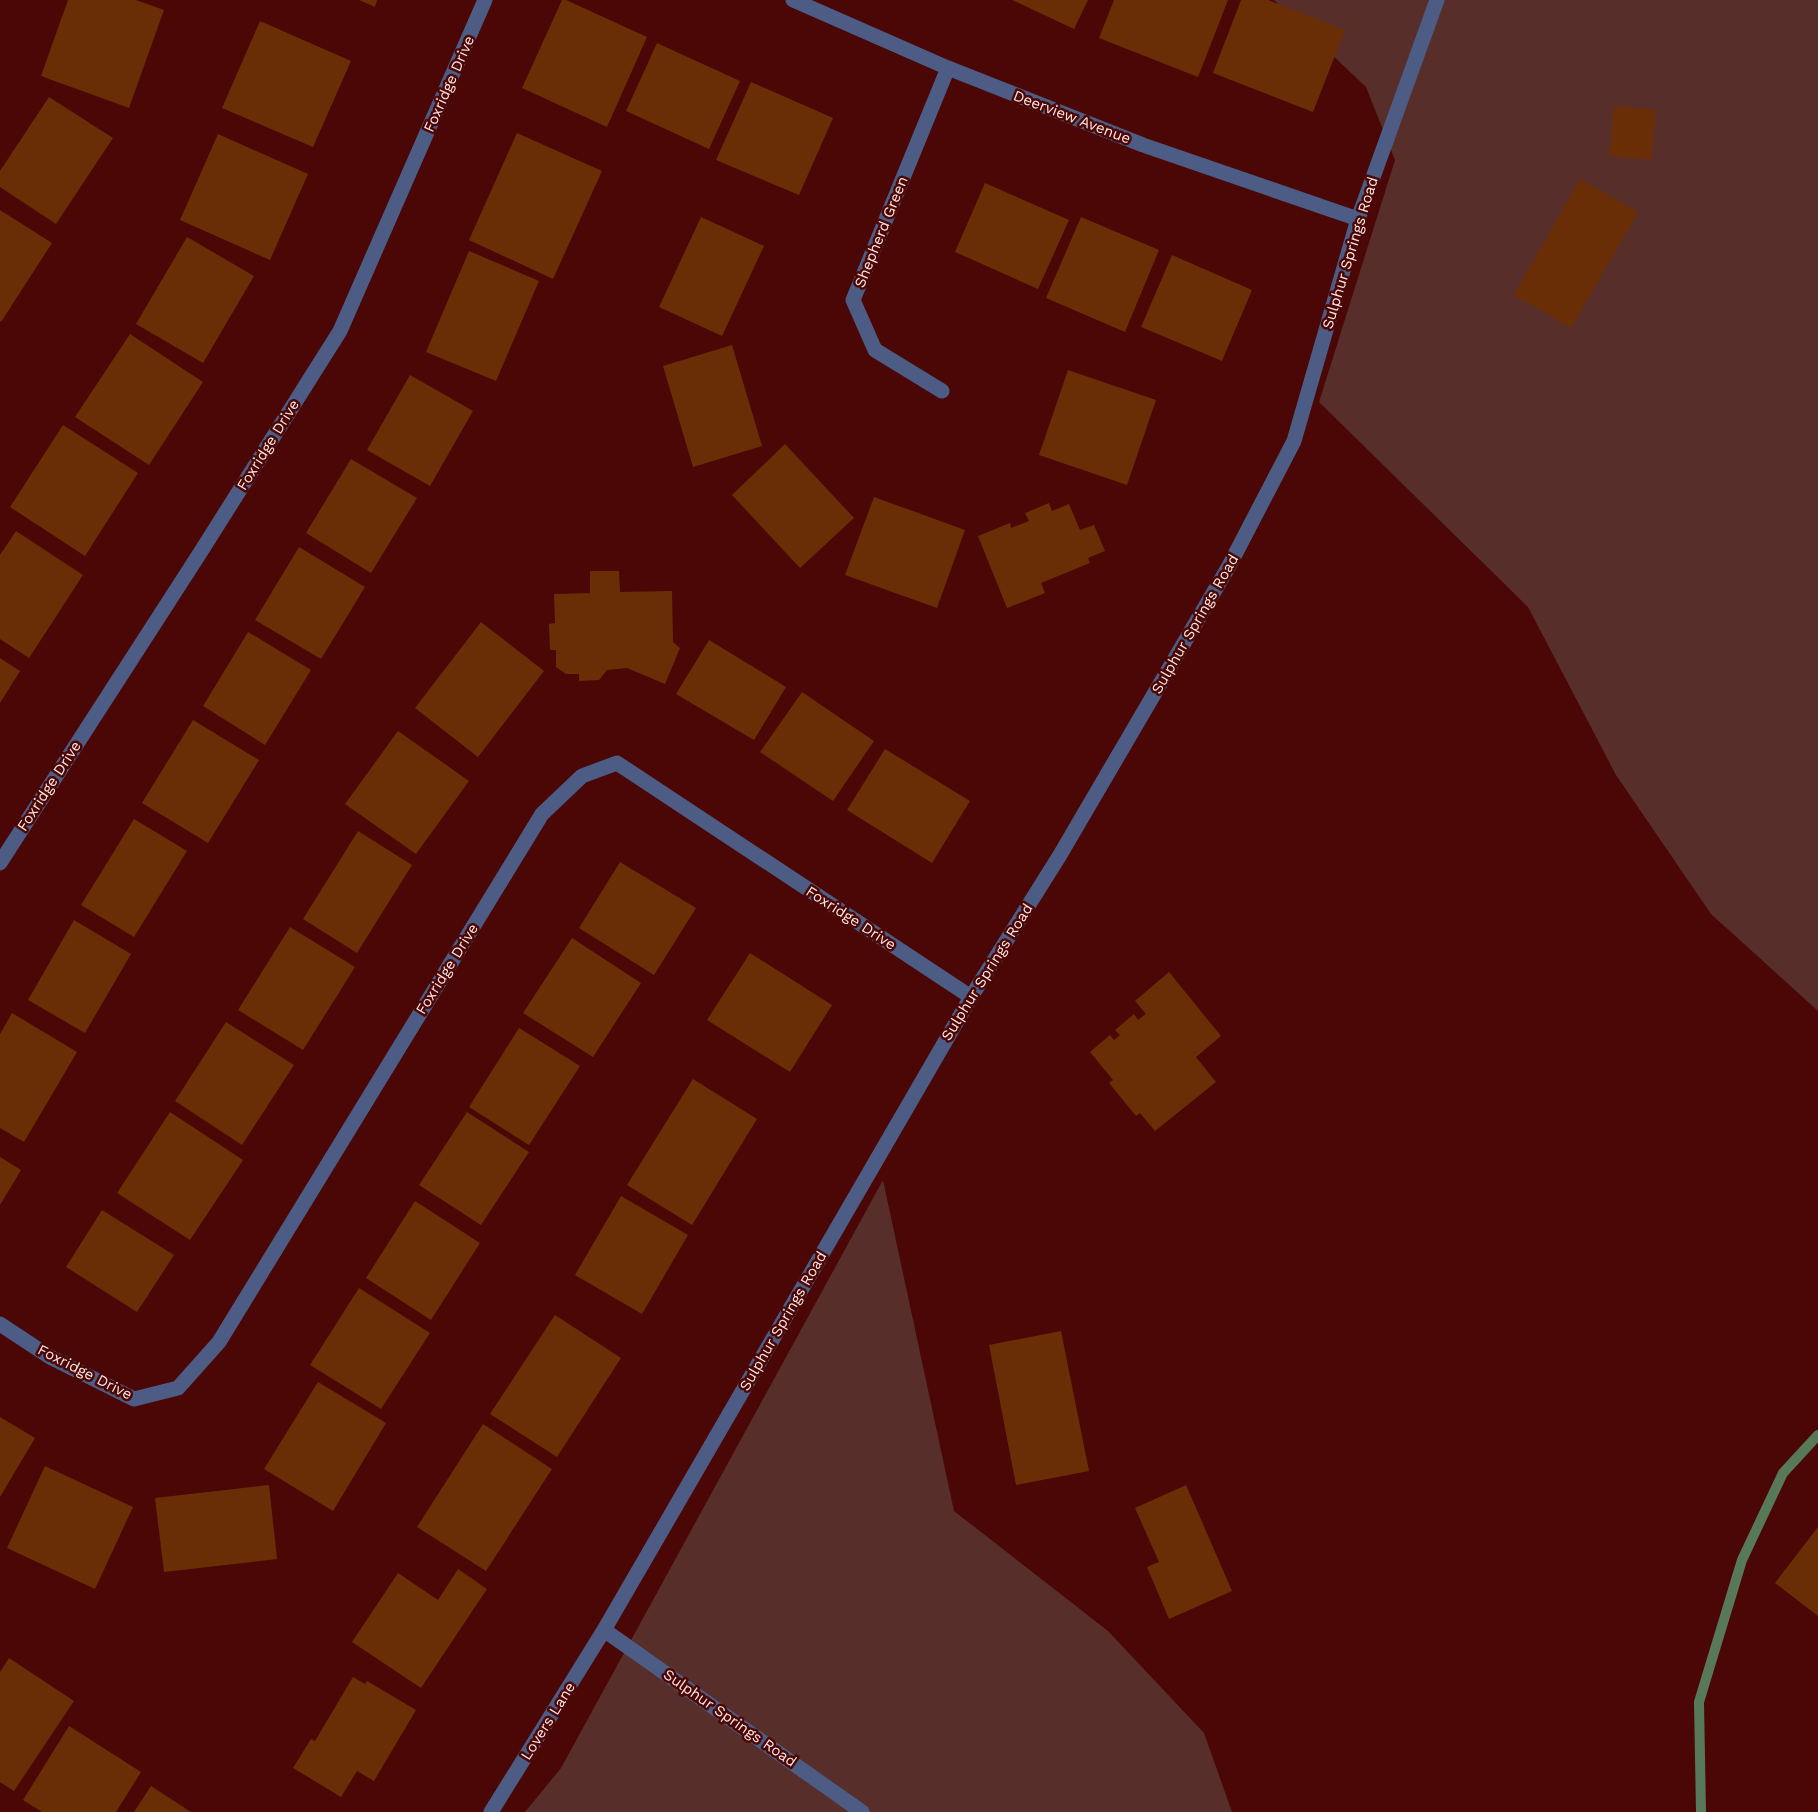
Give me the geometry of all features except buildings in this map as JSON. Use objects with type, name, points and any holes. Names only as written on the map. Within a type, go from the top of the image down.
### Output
[{"type":"street","name":"Foxridge Drive","points":[[0,863],[340,331],[485,0]]},
{"type":"street","name":"Deerview Avenue","points":[[793,0],[948,68],[1143,145],[1358,219]]},
{"type":"street","name":"Sulphur Springs Road","points":[[862,1812],[604,1630],[970,997],[1060,855],[1229,566],[1294,441],[1358,219],[1437,0]]},
{"type":"street","name":"Shepherd Green","points":[[942,391],[875,350],[853,300],[948,68]]},
{"type":"street","name":"Foxridge Drive","points":[[0,1324],[50,1356],[134,1399],[178,1388],[219,1342],[542,814],[582,776],[617,763],[970,997]]},
{"type":"street","name":"Lovers Lane","points":[[492,1812],[604,1630]]},
{"type":"shaded area","points":[[1274,0],[1818,0],[1818,1011],[1711,914],[1616,775],[1528,607],[1319,402],[1395,160],[1366,87]]},
{"type":"shaded area","points":[[883,1180],[954,1511],[1108,1631],[1204,1733],[1232,1812],[525,1812],[561,1768]]},
{"type":"waterway","points":[[1701,1812],[1699,1702],[1742,1560],[1783,1473],[1818,1435]]}]
